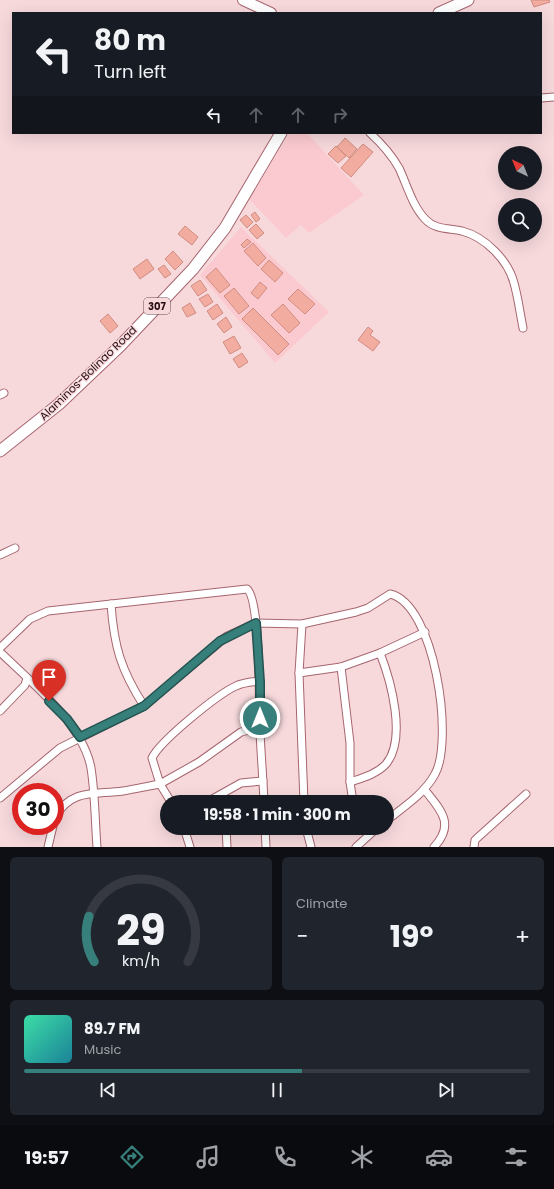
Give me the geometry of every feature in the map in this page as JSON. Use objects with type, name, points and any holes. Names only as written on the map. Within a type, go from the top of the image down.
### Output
[{"type":"main road","points":[[441,12],[468,0]]},
{"type":"main road","name":"Alaminos-Bolinao Road","points":[[0,451],[59,404],[120,346],[193,269],[225,228],[280,134]]},
{"type":"street","points":[[243,0],[269,12]]},
{"type":"street","points":[[542,98],[554,97]]},
{"type":"street","points":[[371,134],[383,145],[398,167],[416,208],[426,220],[445,230],[474,234],[484,240],[497,254],[514,282],[523,328]]},
{"type":"street","points":[[0,555],[15,548]]},
{"type":"street","points":[[0,648],[22,625],[38,614],[48,611],[244,588],[251,594],[256,623],[260,682],[260,731],[264,795]]},
{"type":"street","points":[[0,798],[60,748],[144,706],[220,641],[256,623],[302,624],[356,612],[368,608],[390,594],[410,606],[425,632],[440,691],[442,749],[440,764],[435,775],[424,789],[394,814]]},
{"type":"street","points":[[110,604],[113,634],[120,662],[130,683],[144,706]]},
{"type":"street","points":[[302,624],[299,673],[304,795]]},
{"type":"street","points":[[299,673],[341,668],[380,653],[425,632]]},
{"type":"street","points":[[0,652],[67,719],[80,737],[91,768],[97,847]]},
{"type":"street","points":[[350,782],[369,776],[385,765],[395,746],[395,703],[388,672],[380,653]]},
{"type":"street","points":[[341,668],[350,743],[350,782],[352,795]]},
{"type":"street","points":[[0,711],[25,685],[27,678]]},
{"type":"street","points":[[167,795],[160,784],[152,758],[162,744],[210,703],[235,686],[244,683],[260,682]]},
{"type":"street","points":[[64,805],[72,798],[93,793],[122,791],[160,784],[199,762],[241,732],[249,730],[260,731]]},
{"type":"street","points":[[225,795],[241,783],[263,781]]},
{"type":"street","points":[[424,789],[441,810],[444,818],[443,836],[434,847]]},
{"type":"street","points":[[474,847],[475,840],[526,794]]},
{"type":"street","points":[[48,847],[51,835]]},
{"type":"street","points":[[186,835],[190,847]]},
{"type":"street","points":[[226,835],[227,847]]},
{"type":"street","points":[[265,835],[266,847]]},
{"type":"street","points":[[308,835],[311,847]]},
{"type":"street","points":[[356,847],[364,835]]},
{"type":"shaded area","points":[[289,134],[308,134],[364,195],[309,233],[301,225],[286,238],[249,199]]},
{"type":"shaded area","points":[[241,227],[329,312],[275,363],[200,275]]},
{"type":"building","points":[[531,0],[549,0],[550,2],[534,7]]},
{"type":"building","points":[[345,138],[357,149],[349,158],[337,147]]},
{"type":"building","points":[[363,144],[373,152],[351,177],[341,168]]},
{"type":"building","points":[[336,146],[346,156],[338,163],[328,154]]},
{"type":"building","points":[[255,212],[260,219],[256,222],[251,215]]},
{"type":"building","points":[[246,215],[253,222],[247,228],[240,220]]},
{"type":"building","points":[[256,224],[264,233],[257,239],[249,230]]},
{"type":"building","points":[[185,226],[198,237],[192,245],[178,234]]},
{"type":"building","points":[[247,239],[251,242],[244,248],[241,245]]},
{"type":"building","points":[[253,243],[266,258],[258,266],[244,251]]},
{"type":"building","points":[[173,251],[183,262],[175,270],[165,259]]},
{"type":"building","points":[[147,259],[154,269],[140,279],[133,269]]},
{"type":"building","points":[[269,260],[283,273],[275,282],[261,269]]},
{"type":"building","points":[[164,265],[171,274],[165,278],[158,269]]},
{"type":"building","points":[[216,268],[230,285],[220,293],[206,277]]},
{"type":"building","points":[[200,280],[207,290],[198,296],[191,286]]},
{"type":"building","points":[[260,282],[267,288],[258,299],[251,293]]},
{"type":"building","points":[[234,288],[249,306],[239,314],[224,296]]},
{"type":"building","points":[[298,289],[315,304],[305,314],[288,299]]},
{"type":"building","points":[[208,294],[213,302],[205,307],[199,299]]},
{"type":"building","points":[[190,303],[196,313],[187,317],[182,308]]},
{"type":"building","points":[[217,304],[223,313],[213,320],[207,311]]},
{"type":"building","points":[[283,304],[300,323],[289,333],[271,315]]},
{"type":"building","points":[[253,308],[289,344],[278,355],[242,319]]},
{"type":"building","points":[[108,314],[118,326],[110,333],[100,321]]},
{"type":"building","points":[[226,317],[232,327],[224,333],[217,324]]},
{"type":"building","points":[[368,327],[373,331],[370,335],[380,342],[373,351],[358,340]]},
{"type":"building","points":[[234,336],[241,348],[230,354],[223,342]]},
{"type":"building","points":[[242,353],[248,362],[239,368],[233,359]]},
{"type":"route","points":[[49,701],[67,719],[80,737],[144,706],[220,641],[227,636],[256,623],[260,682],[260,718]]}]
